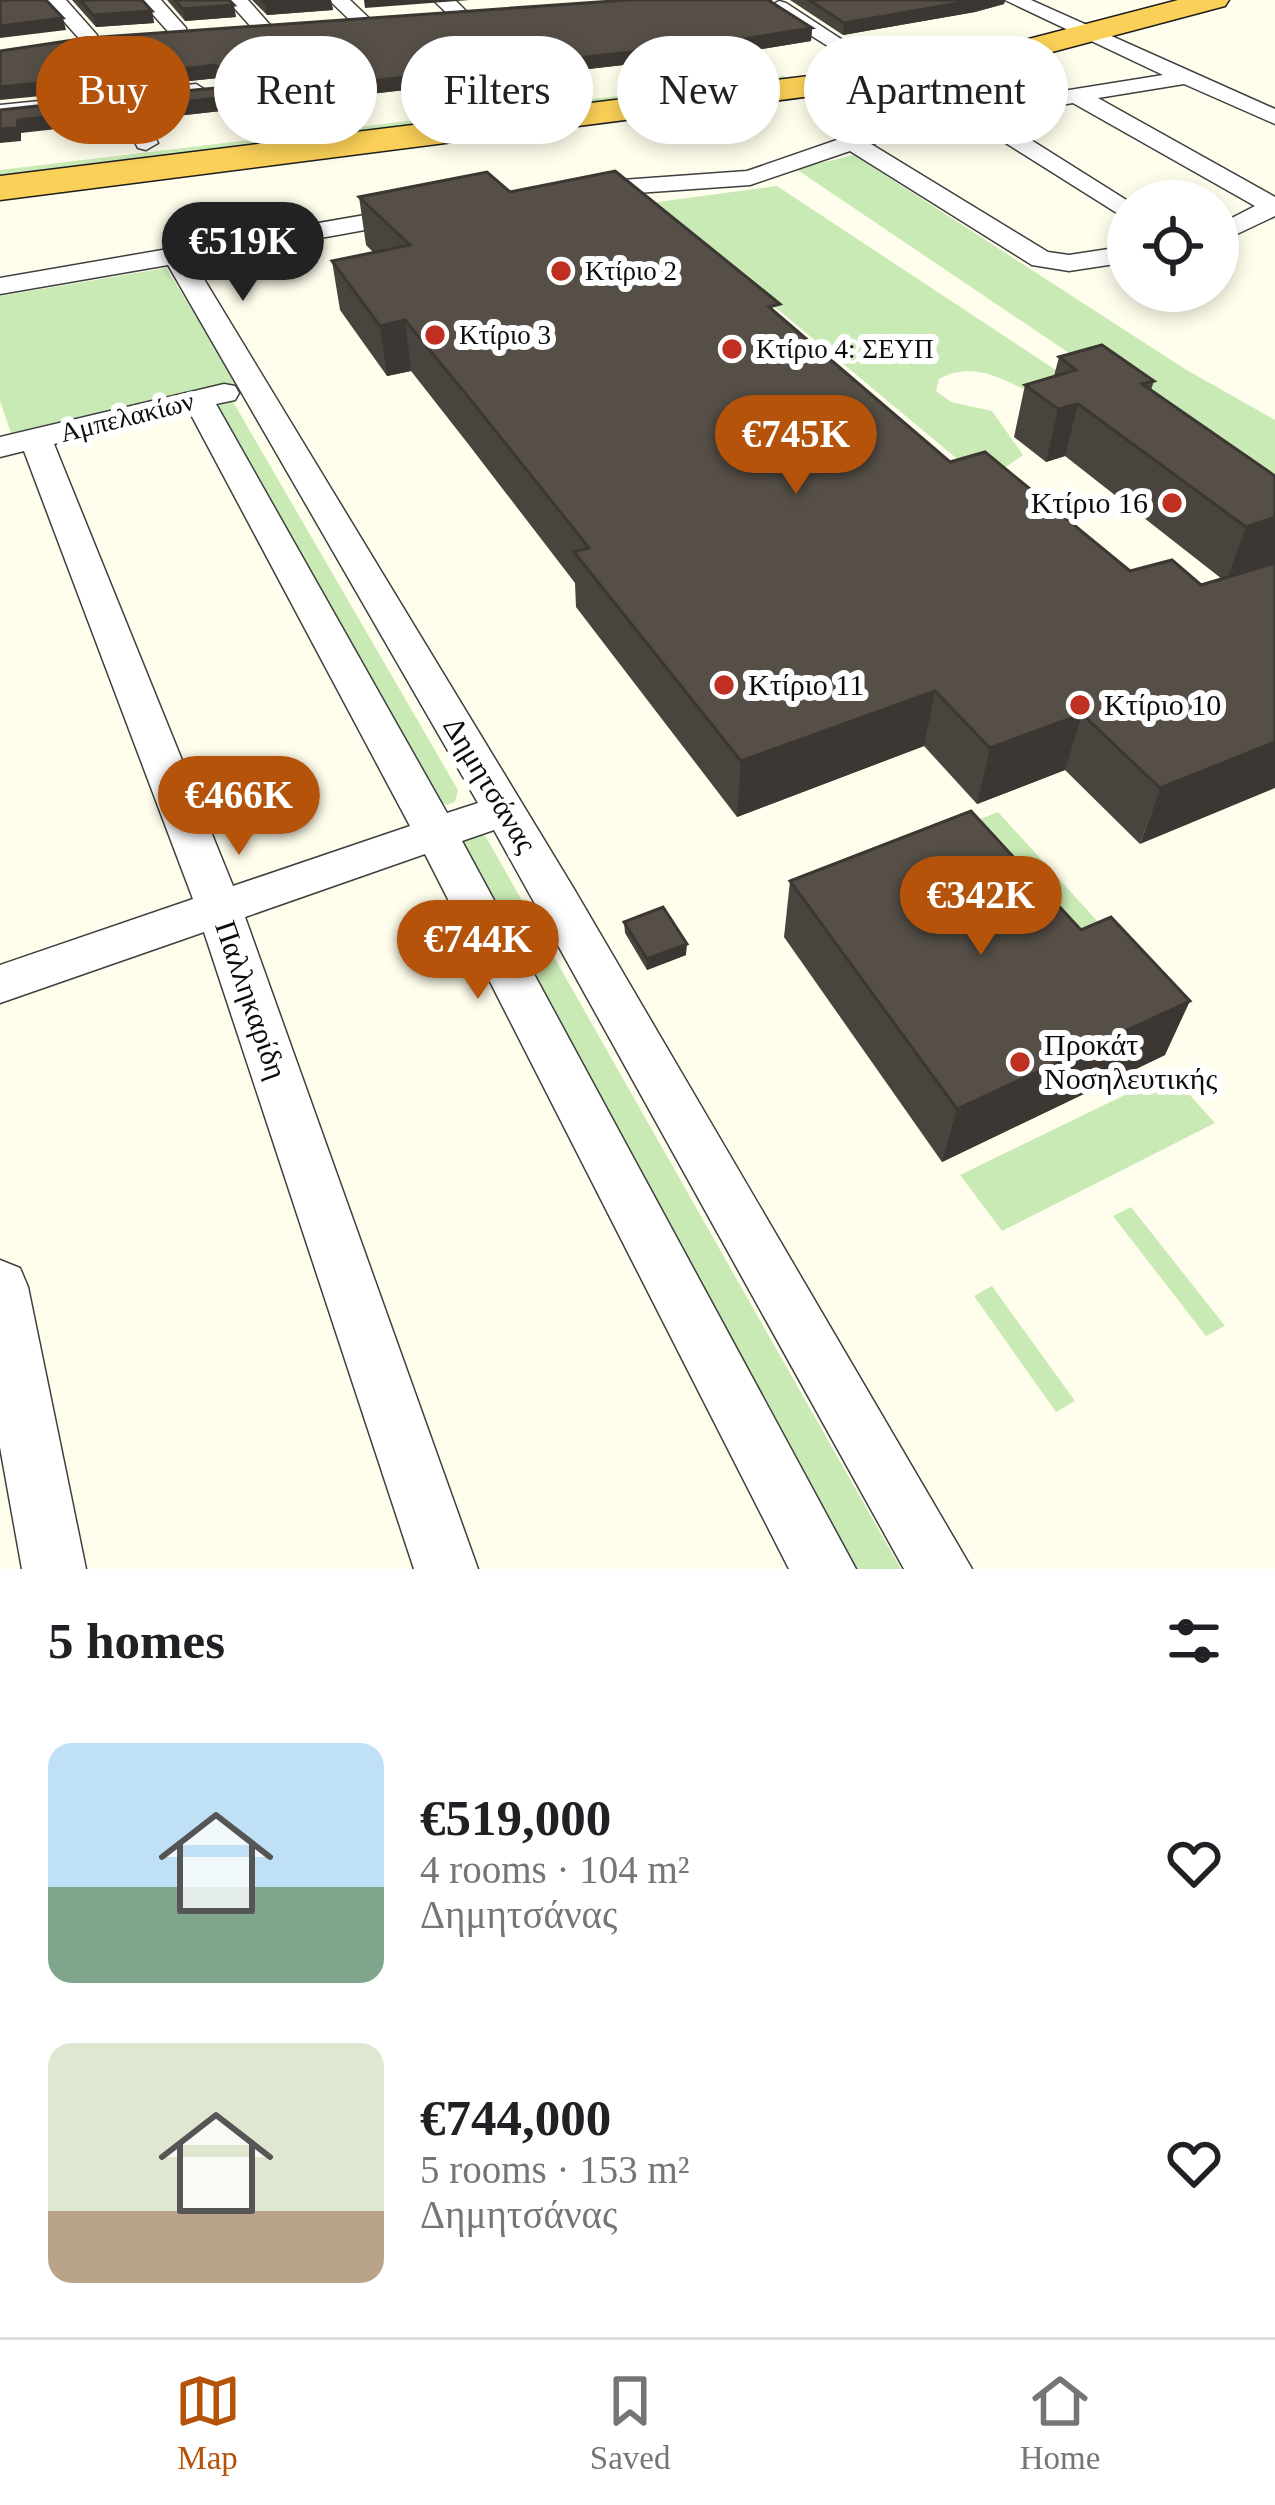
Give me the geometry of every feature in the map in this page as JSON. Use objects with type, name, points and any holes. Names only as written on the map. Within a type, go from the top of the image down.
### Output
[{"type":"highway","points":[[955,36],[1117,0]]},
{"type":"highway","points":[[0,188],[804,89],[953,64],[1214,0]]},
{"type":"highway","points":[[190,137],[804,62]]},
{"type":"highway","points":[[0,160],[130,144]]},
{"type":"street","points":[[55,0],[87,36]]},
{"type":"street","points":[[150,0],[179,32]]},
{"type":"street","points":[[237,0],[261,26]]},
{"type":"street","points":[[339,0],[361,20]]},
{"type":"street","points":[[1016,0],[1084,35],[1275,118]]},
{"type":"street","points":[[779,7],[825,36]]},
{"type":"street","points":[[1068,96],[1184,78]]},
{"type":"street","points":[[1233,99],[1275,85]]},
{"type":"street","points":[[1076,95],[1275,206]]},
{"type":"street","points":[[0,112],[36,108]]},
{"type":"street","points":[[549,193],[750,178],[847,144]]},
{"type":"street","points":[[856,144],[1032,255],[1051,262],[1107,256]]},
{"type":"street","points":[[1022,144],[1107,199]]},
{"type":"street","points":[[1239,224],[1275,206]]},
{"type":"street","points":[[0,286],[453,208]]},
{"type":"street","name":"Δημητσάνας","points":[[176,255],[504,810],[940,1569]]},
{"type":"street","name":"Αμπελακίων","points":[[18,443],[254,387]]},
{"type":"street","points":[[198,399],[435,831],[824,1569]]},
{"type":"street","name":"Παλληκαρίδη","points":[[18,443],[219,908],[446,1569]]},
{"type":"street","points":[[0,984],[504,810]]},
{"type":"street","points":[[0,1288],[54,1569]]},
{"type":"green space","points":[[617,96],[617,103],[593,106],[593,99]]},
{"type":"green space","points":[[401,122],[401,129],[377,132],[377,125]]},
{"type":"green space","points":[[217,144],[280,144],[0,178],[0,170]]},
{"type":"green space","points":[[854,155],[1185,369],[1275,420],[1275,492],[796,169]]},
{"type":"green space","points":[[777,186],[1089,392],[1049,402],[981,373],[953,373],[939,379],[936,391],[951,402],[992,411],[1023,455],[993,476],[968,468],[650,203]]},
{"type":"green space","points":[[166,268],[238,384],[12,436],[0,401],[0,296]]},
{"type":"green space","points":[[232,400],[458,790],[455,802],[447,805],[432,799],[218,406]]},
{"type":"green space","points":[[998,812],[1099,923],[1081,931],[980,819]]},
{"type":"green space","points":[[474,832],[486,837],[901,1569],[851,1569],[458,842]]},
{"type":"green space","points":[[1170,1073],[1215,1123],[1002,1231],[960,1175]]},
{"type":"green space","points":[[1131,1207],[1225,1326],[1206,1336],[1113,1216]]},
{"type":"green space","points":[[992,1286],[1075,1401],[1056,1412],[974,1296]]},
{"type":"building","points":[[0,0],[46,0],[63,18],[0,26]]},
{"type":"building","points":[[80,0],[142,0],[152,11],[93,15]]},
{"type":"building","points":[[175,0],[229,0],[234,5],[183,9]]},
{"type":"building","points":[[627,0],[768,0],[812,28],[762,36],[617,36],[617,54],[593,56],[593,36],[401,36],[401,78],[377,80],[377,36],[214,36],[214,65],[190,68],[190,36],[115,36]]},
{"type":"building","points":[[809,0],[976,0],[844,23]]},
{"type":"building","points":[[36,46],[36,83],[0,87],[0,51]]},
{"type":"building","points":[[214,88],[214,99],[190,101],[190,90]]},
{"type":"building","points":[[36,106],[36,118],[18,120],[17,128],[0,129],[0,110]]},
{"type":"building","points":[[615,171],[780,304],[769,307],[950,462],[985,452],[1130,571],[1172,560],[1201,585],[1275,563],[1275,742],[1160,788],[1082,714],[990,748],[935,691],[741,761],[574,552],[589,548],[465,393],[405,320],[380,326],[332,261],[410,245],[359,197],[487,172],[510,192]]},
{"type":"building","points":[[1102,345],[1154,381],[1142,384],[1275,476],[1275,517],[1246,527],[1078,404],[1058,409],[1025,385],[1076,370],[1059,357]]},
{"type":"building","points":[[971,811],[1081,930],[1111,917],[1190,1001],[957,1109],[790,881]]},
{"type":"building","points":[[663,907],[687,944],[647,959],[624,922]]},
{"type":"place","name":"Κτίριο 2","points":[[561,271]]},
{"type":"place","name":"Κτίριο 3","points":[[435,335]]},
{"type":"place","name":"Κτίριο 4: ΣΕΥΠ","points":[[732,349]]},
{"type":"place","name":"Κτίριο 16","points":[[1172,503]]},
{"type":"place","name":"Κτίριο 11","points":[[724,685]]},
{"type":"place","name":"Κτίριο 10","points":[[1080,705]]},
{"type":"place","name":"Προκάτ Νοσηλευτικής","points":[[1020,1062]]}]
